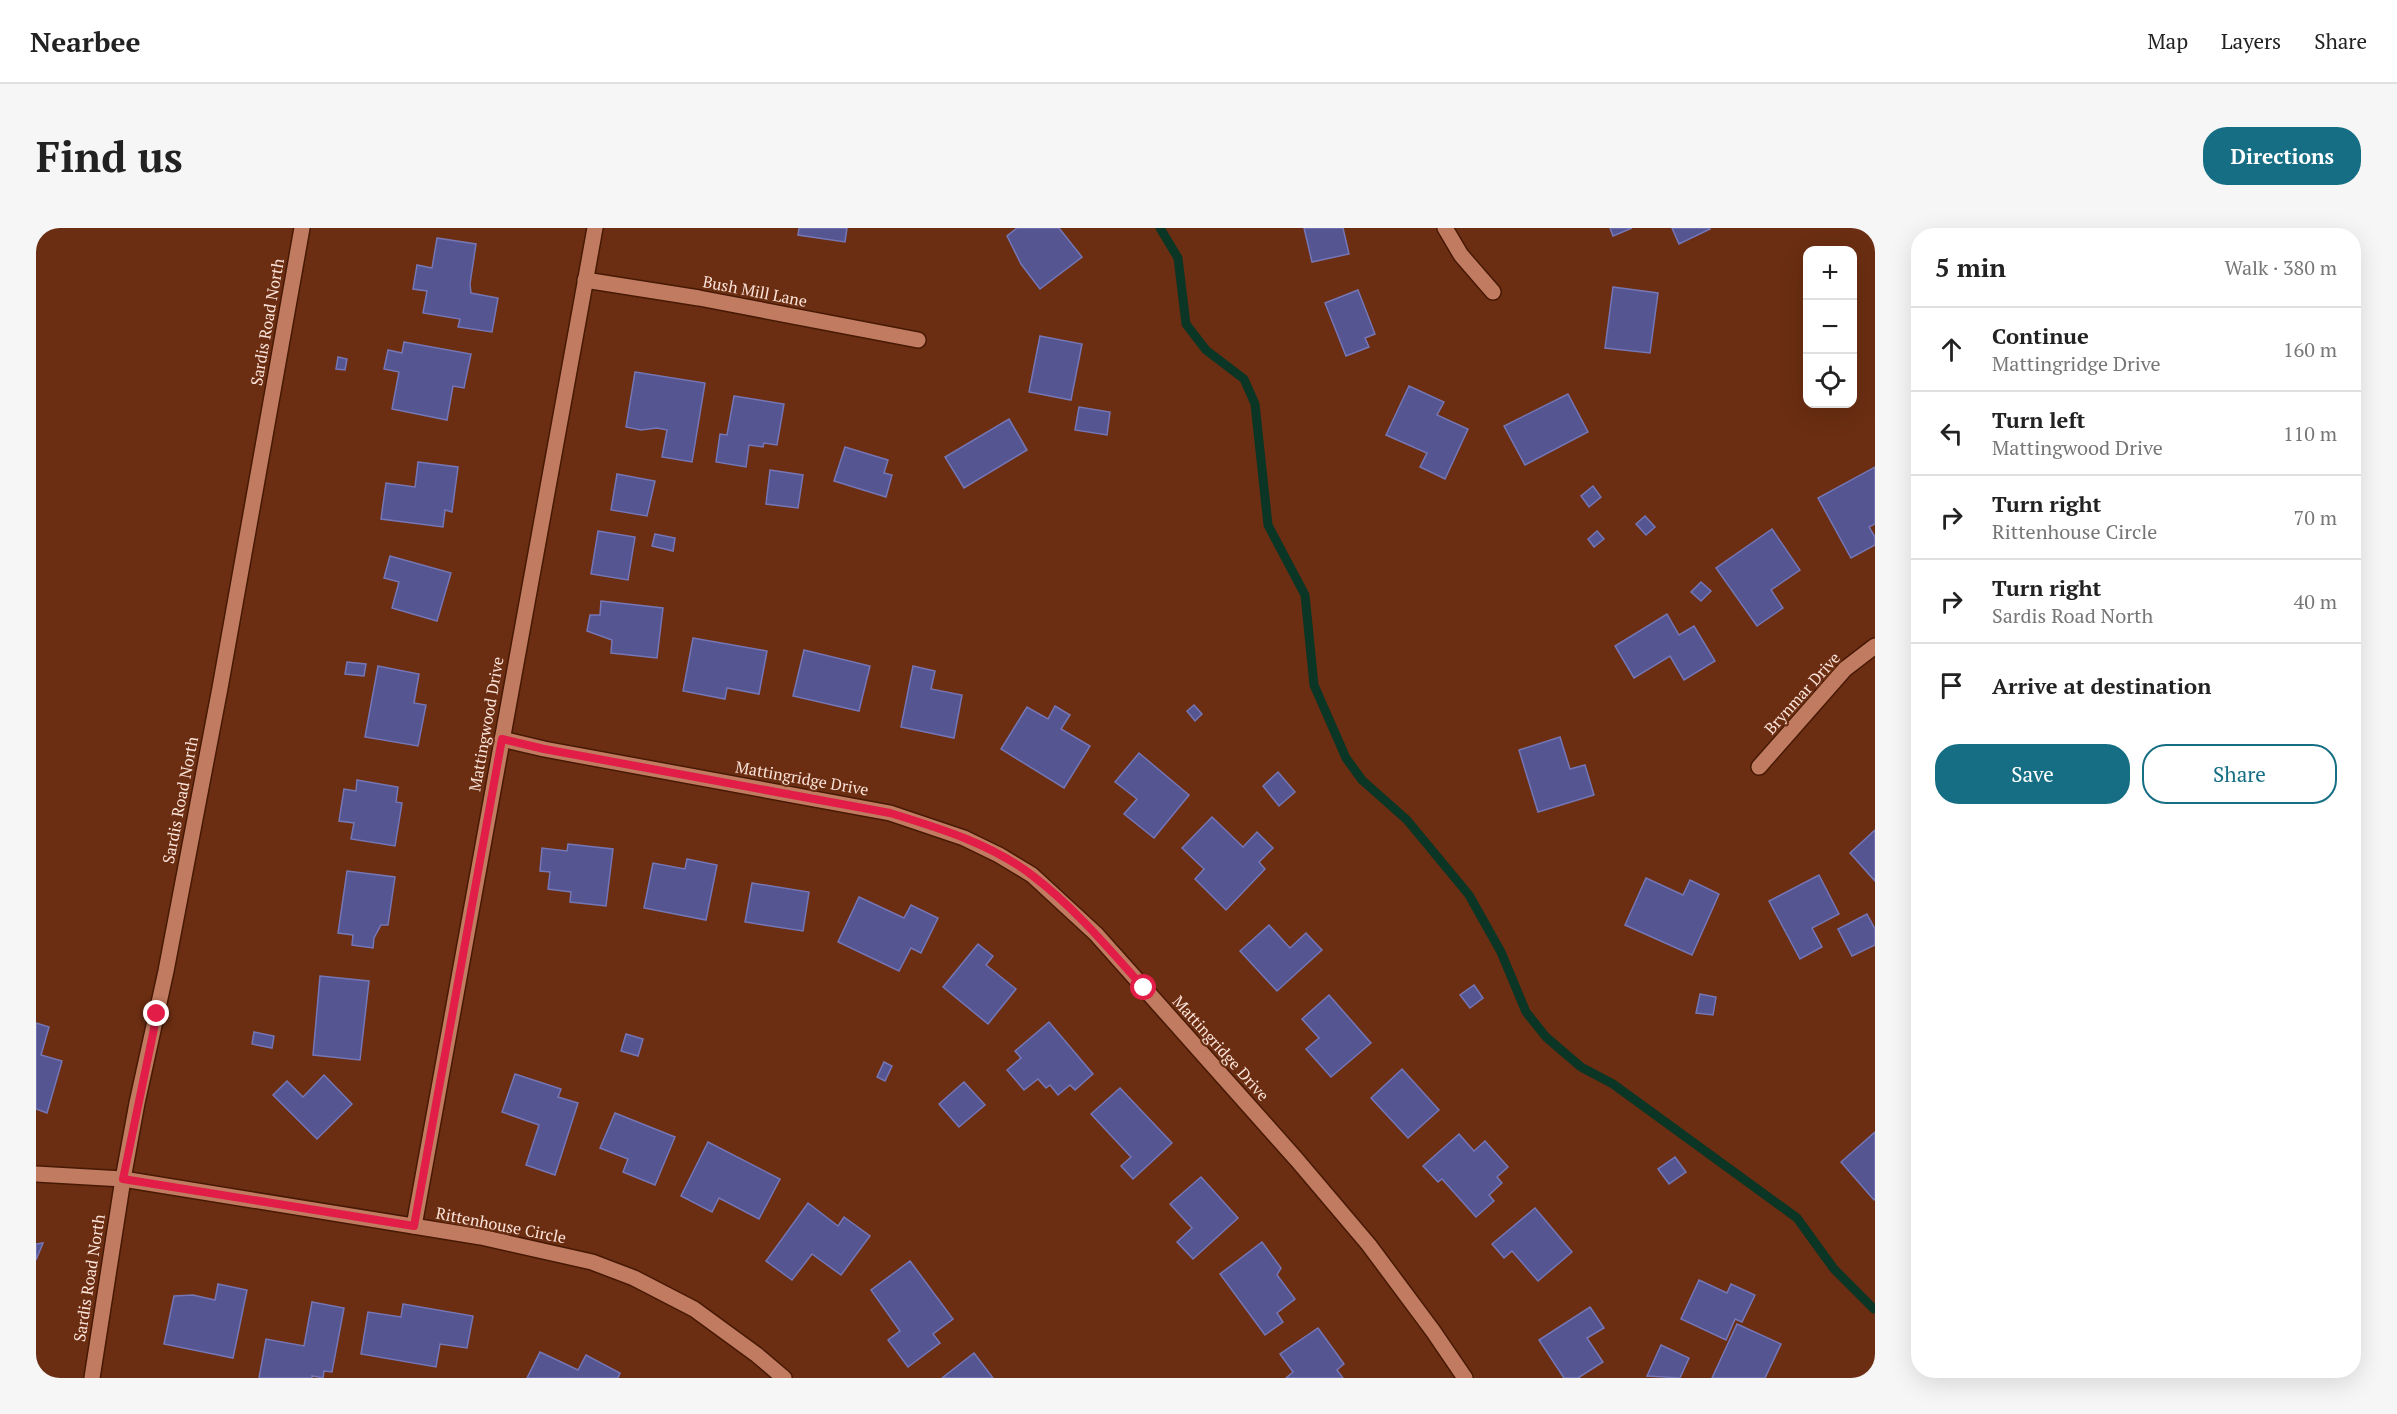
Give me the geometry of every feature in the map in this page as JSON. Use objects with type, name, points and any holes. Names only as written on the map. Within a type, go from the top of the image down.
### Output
[{"type":"street","name":"Sardis Road North","points":[[92,1378],[123,1179],[166,971],[206,759],[302,228]]},
{"type":"street","name":"Mattingwood Drive","points":[[414,1226],[595,228]]},
{"type":"street","points":[[1445,228],[1461,255],[1493,292]]},
{"type":"street","name":"Bush Mill Lane","points":[[585,280],[699,298],[918,340]]},
{"type":"street","name":"Brynmar Drive","points":[[1759,767],[1845,669],[1875,646]]},
{"type":"street","name":"Mattingridge Drive","points":[[502,739],[544,749],[890,813],[964,838],[1032,875],[1096,934],[1297,1160],[1369,1245],[1465,1378]]},
{"type":"street","name":"Rittenhouse Circle","points":[[36,1173],[123,1179],[481,1237],[592,1262],[634,1278],[694,1309],[757,1355],[784,1378]]},
{"type":"building","points":[[799,228],[847,228],[845,242],[798,235]]},
{"type":"building","points":[[1017,228],[1059,228],[1082,257],[1040,289],[1021,264],[1007,236]]},
{"type":"building","points":[[1304,228],[1343,228],[1349,254],[1312,262]]},
{"type":"building","points":[[1610,228],[1632,228],[1613,236]]},
{"type":"building","points":[[1672,228],[1709,228],[1710,229],[1679,244]]},
{"type":"building","points":[[437,238],[476,244],[470,284],[471,293],[498,298],[492,332],[458,327],[460,319],[423,313],[427,291],[413,289],[417,265],[432,268]]},
{"type":"building","points":[[1613,287],[1658,293],[1650,353],[1605,348]]},
{"type":"building","points":[[1358,290],[1375,334],[1365,338],[1369,347],[1346,356],[1325,303]]},
{"type":"building","points":[[1040,336],[1082,344],[1071,400],[1029,392]]},
{"type":"building","points":[[404,342],[471,354],[464,388],[453,386],[447,420],[392,409],[399,372],[384,369],[388,350],[402,353]]},
{"type":"building","points":[[338,357],[347,359],[345,370],[336,369]]},
{"type":"building","points":[[635,372],[705,383],[692,462],[662,457],[667,430],[657,428],[641,430],[626,427]]},
{"type":"building","points":[[1409,386],[1444,402],[1437,415],[1468,429],[1445,479],[1420,467],[1427,453],[1386,435]]},
{"type":"building","points":[[1568,394],[1588,432],[1525,465],[1504,426]]},
{"type":"building","points":[[734,396],[784,404],[777,445],[764,443],[763,447],[749,445],[746,467],[716,462],[720,434],[727,435]]},
{"type":"building","points":[[1079,407],[1110,412],[1107,435],[1075,430]]},
{"type":"building","points":[[1009,419],[1027,450],[964,488],[945,457]]},
{"type":"building","points":[[845,447],[888,460],[884,473],[892,475],[886,497],[834,481]]},
{"type":"building","points":[[418,462],[458,467],[452,512],[445,510],[443,527],[381,519],[386,483],[415,487]]},
{"type":"building","points":[[1875,467],[1875,524],[1869,527],[1875,537],[1875,545],[1851,558],[1818,498]]},
{"type":"building","points":[[770,470],[803,475],[798,508],[766,504]]},
{"type":"building","points":[[617,474],[655,481],[647,516],[611,510]]},
{"type":"building","points":[[1593,486],[1601,497],[1589,507],[1581,496]]},
{"type":"building","points":[[1645,516],[1655,527],[1646,535],[1636,524]]},
{"type":"building","points":[[1772,529],[1800,570],[1771,590],[1783,608],[1757,626],[1716,568]]},
{"type":"building","points":[[598,531],[635,537],[628,580],[591,574]]},
{"type":"building","points":[[1597,531],[1604,539],[1594,547],[1588,539]]},
{"type":"building","points":[[655,534],[675,538],[673,551],[652,546]]},
{"type":"building","points":[[390,556],[451,573],[437,621],[392,608],[399,582],[384,578]]},
{"type":"building","points":[[1701,582],[1711,591],[1701,601],[1691,592]]},
{"type":"building","points":[[601,601],[663,608],[657,658],[611,653],[612,640],[587,631],[590,615],[600,615]]},
{"type":"building","points":[[1667,614],[1679,635],[1694,626],[1715,661],[1684,680],[1670,656],[1634,678],[1615,646]]},
{"type":"building","points":[[693,638],[767,651],[759,694],[727,688],[725,699],[683,691]]},
{"type":"building","points":[[804,650],[870,666],[859,711],[793,696]]},
{"type":"building","points":[[347,662],[366,664],[364,676],[345,674]]},
{"type":"building","points":[[378,666],[419,674],[414,703],[426,705],[418,746],[365,737]]},
{"type":"building","points":[[913,666],[935,671],[931,689],[962,695],[954,738],[901,727]]},
{"type":"building","points":[[1194,705],[1202,714],[1195,721],[1187,711]]},
{"type":"building","points":[[1055,706],[1070,715],[1061,729],[1090,746],[1064,788],[1001,749],[1027,707],[1048,719]]},
{"type":"building","points":[[1560,737],[1570,769],[1585,765],[1594,795],[1538,812],[1519,750]]},
{"type":"building","points":[[1139,753],[1189,795],[1154,838],[1124,814],[1137,799],[1115,782]]},
{"type":"building","points":[[1278,772],[1295,792],[1279,806],[1263,786]]},
{"type":"building","points":[[357,780],[398,787],[396,802],[402,803],[395,846],[351,839],[354,823],[339,821],[344,789],[356,791]]},
{"type":"building","points":[[1212,817],[1243,847],[1257,832],[1273,848],[1259,862],[1265,869],[1226,910],[1195,879],[1204,869],[1182,848]]},
{"type":"building","points":[[1875,830],[1875,881],[1850,853]]},
{"type":"building","points":[[568,844],[613,849],[606,906],[570,902],[571,892],[548,889],[550,872],[540,871],[542,848],[567,851]]},
{"type":"building","points":[[687,859],[717,865],[706,920],[644,908],[653,863],[685,869]]},
{"type":"building","points":[[347,871],[395,877],[388,925],[381,925],[374,938],[373,948],[352,945],[353,935],[338,933]]},
{"type":"building","points":[[1819,875],[1839,914],[1812,928],[1822,947],[1800,959],[1769,901]]},
{"type":"building","points":[[1646,878],[1683,895],[1690,880],[1719,894],[1692,955],[1625,925]]},
{"type":"building","points":[[752,883],[809,892],[803,931],[745,922]]},
{"type":"building","points":[[859,897],[904,918],[911,905],[938,918],[921,953],[911,948],[899,971],[838,942]]},
{"type":"building","points":[[1867,914],[1875,929],[1875,945],[1852,956],[1838,929]]},
{"type":"building","points":[[1269,925],[1290,948],[1306,933],[1322,950],[1277,991],[1240,951]]},
{"type":"building","points":[[978,944],[993,956],[986,965],[1016,989],[988,1024],[943,987]]},
{"type":"building","points":[[320,976],[369,981],[360,1060],[313,1055]]},
{"type":"building","points":[[1474,985],[1483,998],[1470,1008],[1460,995]]},
{"type":"building","points":[[1700,994],[1716,997],[1713,1015],[1696,1013]]},
{"type":"building","points":[[1329,995],[1371,1043],[1331,1077],[1306,1049],[1319,1038],[1302,1019]]},
{"type":"building","points":[[1049,1022],[1093,1074],[1075,1090],[1070,1085],[1058,1095],[1050,1085],[1046,1088],[1038,1079],[1024,1090],[1007,1070],[1021,1058],[1015,1051]]},
{"type":"building","points":[[36,1023],[49,1027],[41,1055],[62,1061],[47,1113],[36,1109]]},
{"type":"building","points":[[254,1032],[274,1036],[272,1048],[252,1044]]},
{"type":"building","points":[[626,1034],[643,1039],[638,1056],[621,1051]]},
{"type":"building","points":[[884,1062],[892,1066],[885,1081],[877,1077]]},
{"type":"building","points":[[1402,1069],[1439,1110],[1408,1138],[1371,1098]]},
{"type":"building","points":[[515,1074],[561,1089],[558,1097],[578,1103],[555,1175],[526,1165],[539,1125],[502,1112]]},
{"type":"building","points":[[324,1075],[352,1104],[317,1139],[273,1095],[287,1081],[303,1097]]},
{"type":"building","points":[[964,1082],[985,1105],[959,1127],[939,1104]]},
{"type":"building","points":[[1120,1088],[1172,1143],[1133,1179],[1121,1166],[1131,1157],[1091,1114]]},
{"type":"building","points":[[615,1113],[675,1137],[655,1185],[623,1172],[628,1159],[600,1148]]},
{"type":"building","points":[[1875,1132],[1875,1199],[1874,1200],[1841,1162]]},
{"type":"building","points":[[1459,1134],[1474,1151],[1485,1141],[1508,1167],[1497,1177],[1502,1183],[1489,1195],[1494,1201],[1476,1217],[1442,1179],[1438,1182],[1423,1166]]},
{"type":"building","points":[[708,1142],[780,1179],[759,1219],[719,1198],[712,1212],[681,1196]]},
{"type":"building","points":[[1675,1157],[1686,1172],[1669,1184],[1658,1169]]},
{"type":"building","points":[[1201,1177],[1238,1218],[1193,1259],[1177,1242],[1192,1228],[1170,1204]]},
{"type":"building","points":[[808,1203],[838,1226],[844,1217],[870,1236],[841,1275],[812,1254],[792,1280],[766,1261]]},
{"type":"building","points":[[1535,1208],[1572,1252],[1538,1281],[1512,1251],[1504,1258],[1492,1244]]},
{"type":"building","points":[[1262,1242],[1281,1268],[1277,1275],[1295,1299],[1277,1313],[1283,1322],[1265,1335],[1220,1274]]},
{"type":"building","points":[[43,1243],[36,1260],[36,1244]]},
{"type":"building","points":[[910,1261],[953,1319],[933,1334],[940,1343],[908,1367],[888,1340],[900,1331],[871,1290]]},
{"type":"building","points":[[1699,1280],[1727,1293],[1731,1284],[1755,1295],[1742,1322],[1735,1319],[1726,1340],[1681,1319]]},
{"type":"building","points":[[218,1284],[247,1290],[233,1358],[164,1344],[174,1296],[193,1295],[215,1300]]},
{"type":"building","points":[[312,1302],[344,1308],[332,1372],[324,1371],[323,1378],[312,1376],[312,1378],[259,1378],[266,1339],[304,1346]]},
{"type":"building","points":[[403,1304],[473,1316],[467,1348],[440,1344],[436,1367],[361,1354],[368,1312],[401,1317]]},
{"type":"building","points":[[1590,1307],[1604,1328],[1587,1338],[1603,1362],[1578,1378],[1564,1378],[1539,1340]]},
{"type":"building","points":[[1737,1324],[1781,1344],[1765,1378],[1712,1378]]},
{"type":"building","points":[[1318,1328],[1344,1364],[1337,1370],[1343,1378],[1286,1378],[1293,1372],[1280,1354]]},
{"type":"building","points":[[1661,1345],[1689,1358],[1680,1378],[1647,1376]]},
{"type":"building","points":[[540,1352],[578,1370],[586,1355],[620,1373],[618,1378],[527,1378]]},
{"type":"building","points":[[974,1353],[993,1378],[942,1378]]},
{"type":"waterway","points":[[1160,228],[1178,258],[1186,324],[1206,350],[1244,379],[1255,404],[1268,525],[1305,595],[1314,685],[1346,758],[1362,780],[1407,820],[1469,895],[1501,952],[1526,1012],[1546,1037],[1581,1067],[1613,1084],[1797,1218],[1834,1269],[1874,1309]]},
{"type":"route","points":[[157,1014],[123,1179],[414,1226],[502,739],[544,749],[890,813],[964,838],[1032,875],[1096,934],[1144,988]]}]
